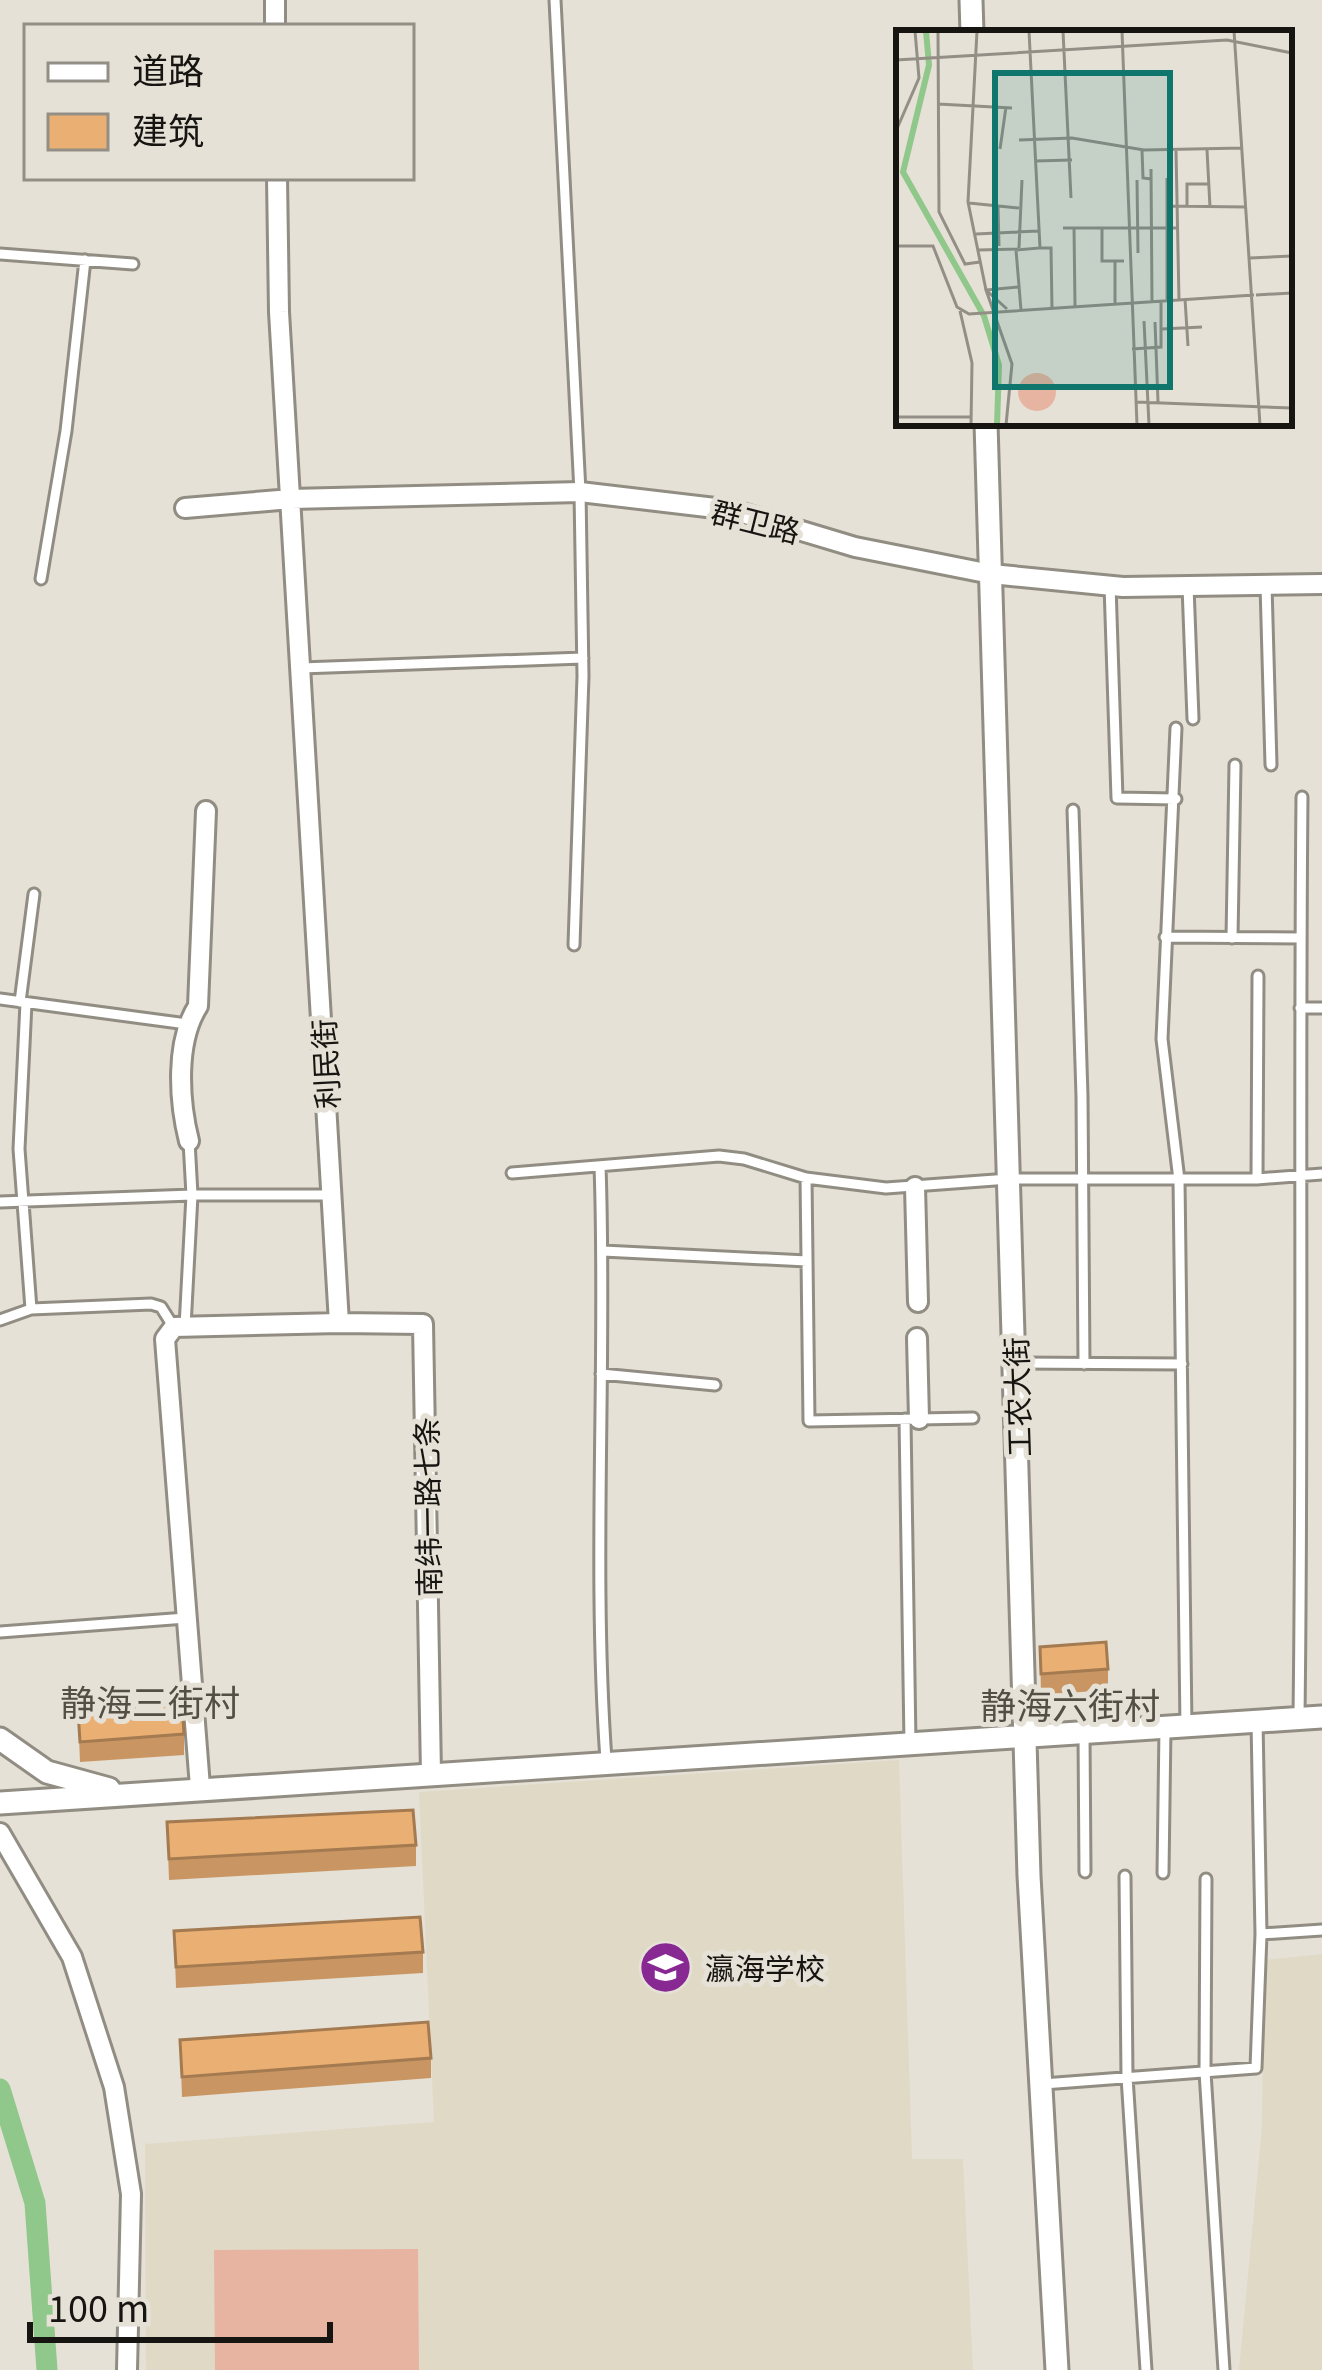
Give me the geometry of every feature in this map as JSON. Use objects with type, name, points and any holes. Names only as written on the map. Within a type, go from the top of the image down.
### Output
[{"type":"street","points":[[971,0],[973,30]]},
{"type":"street","name":"利民街","points":[[277,180],[279,312],[339,1323]]},
{"type":"street","name":"工农大街","points":[[986,426],[1025,1738],[1038,2084],[1057,2370]]},
{"type":"street","name":"群卫路","points":[[185,508],[291,499],[580,492],[732,510],[855,547],[991,574],[1110,585],[1322,584]]},
{"type":"street","points":[[189,1141],[181,1107],[187,1024],[198,1006],[206,811]]},
{"type":"street","points":[[915,1187],[918,1302]]},
{"type":"street","points":[[200,1787],[165,1339],[180,1327],[339,1323]]},
{"type":"street","name":"南纬一路七条","points":[[339,1323],[422,1324],[431,1774]]},
{"type":"street","points":[[912,1419],[917,1338]]},
{"type":"street","points":[[0,1803],[1311,1718]]},
{"type":"street","points":[[0,1739],[47,1772],[122,1792]]},
{"type":"street","points":[[0,1833],[72,1958],[115,2087],[130,2194],[127,2370]]},
{"type":"lane","points":[[555,0],[580,492],[583,658],[574,945]]},
{"type":"lane","points":[[0,254],[133,264]]},
{"type":"lane","points":[[41,579],[66,431],[85,260]]},
{"type":"lane","points":[[1110,585],[1117,798],[1176,799]]},
{"type":"lane","points":[[1266,585],[1271,765]]},
{"type":"lane","points":[[1188,586],[1192,719]]},
{"type":"lane","points":[[301,668],[583,658]]},
{"type":"lane","points":[[1163,1873],[1176,1728],[1182,1364],[1179,1180],[1162,1039],[1176,728]]},
{"type":"lane","points":[[1232,938],[1235,765]]},
{"type":"lane","points":[[1302,797],[1299,1174],[1311,1718]]},
{"type":"lane","points":[[1073,811],[1084,1364]]},
{"type":"lane","points":[[31,1309],[19,1150],[23,1002],[34,894]]},
{"type":"lane","points":[[1165,938],[1301,938]]},
{"type":"lane","points":[[1257,1179],[1258,976]]},
{"type":"lane","points":[[0,999],[187,1024]]},
{"type":"lane","points":[[1300,1008],[1322,1008]]},
{"type":"lane","points":[[180,1327],[192,1195],[189,1141]]},
{"type":"lane","points":[[512,1173],[719,1156],[806,1178],[886,1188],[1010,1179],[1257,1179],[1322,1174]]},
{"type":"lane","points":[[600,1166],[598,1645],[606,1763]]},
{"type":"lane","points":[[806,1178],[809,1420],[973,1418]]},
{"type":"lane","points":[[0,1202],[332,1195]]},
{"type":"lane","points":[[603,1251],[807,1261]]},
{"type":"lane","points":[[0,1320],[31,1309],[151,1304],[161,1306],[180,1327]]},
{"type":"lane","points":[[1015,1363],[1182,1364]]},
{"type":"lane","points":[[602,1374],[715,1385]]},
{"type":"lane","points":[[910,1745],[912,1419]]},
{"type":"lane","points":[[0,1632],[187,1618]]},
{"type":"lane","points":[[1038,2084],[1256,2068],[1261,1934],[1257,1722]]},
{"type":"lane","points":[[1084,1734],[1085,1872]]},
{"type":"lane","points":[[1125,1876],[1127,2078],[1146,2370]]},
{"type":"lane","points":[[1206,1879],[1205,2072],[1224,2370]]},
{"type":"lane","points":[[1261,1934],[1322,1930]]},
{"type":"shaded area","name":"瀛海学校","points":[[899,1760],[912,2159],[963,2159],[973,2370],[146,2370],[145,2144],[434,2122],[419,1792]]},
{"type":"shaded area","points":[[1322,1954],[1322,2370],[1239,2370],[1262,2127],[1264,1960]]},
{"type":"shaded area","points":[[418,2249],[419,2370],[215,2370],[214,2250]]},
{"type":"building","points":[[1106,1642],[1108,1669],[1041,1674],[1040,1647]]},
{"type":"building","points":[[182,1704],[184,1734],[80,1742],[78,1711]]},
{"type":"building","points":[[413,1810],[416,1845],[169,1859],[167,1822]]},
{"type":"building","points":[[420,1917],[423,1952],[176,1967],[174,1931]]},
{"type":"building","points":[[428,2022],[431,2058],[182,2077],[180,2040]]},
{"type":"waterway","points":[[0,2089],[35,2203],[47,2370]]},
{"type":"place","name":"瀛海学校","points":[[666,1967]]},
{"type":"district","name":"静海三街村","points":[[150,1700]]},
{"type":"district","name":"静海六街村","points":[[1070,1703]]}]
